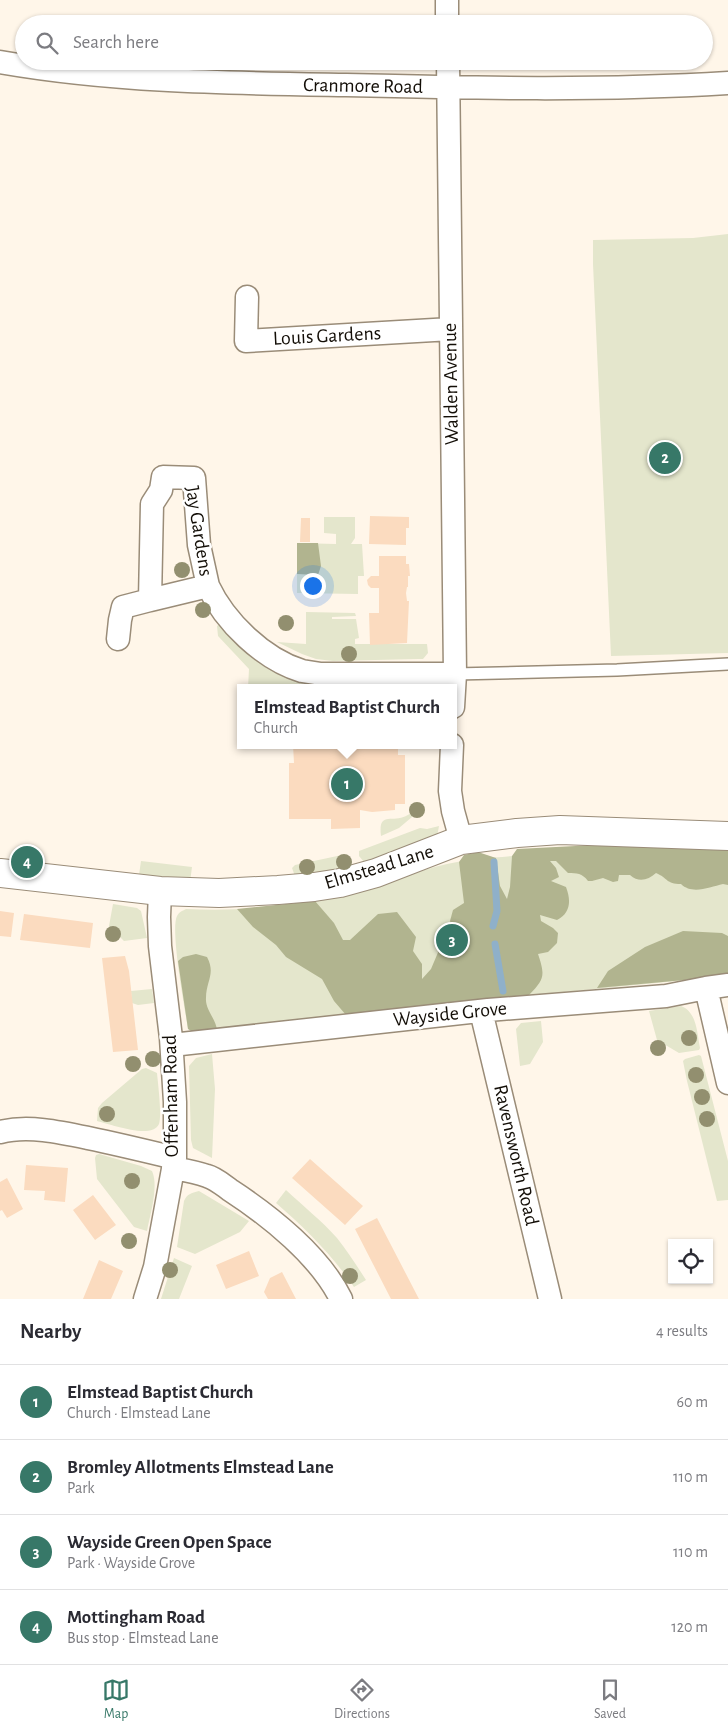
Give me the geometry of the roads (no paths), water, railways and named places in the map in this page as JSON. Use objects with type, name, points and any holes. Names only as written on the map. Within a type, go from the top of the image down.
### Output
[{"type":"street","points":[[447,0],[448,15]]},
{"type":"street","name":"Cranmore Road","points":[[0,62],[15,64]]},
{"type":"street","name":"Cranmore Road","points":[[55,70],[90,75],[203,82],[448,88],[667,87],[728,83]]},
{"type":"street","name":"Walden Avenue","points":[[448,70],[454,684]]},
{"type":"street","name":"Louis Gardens","points":[[247,297],[246,341],[450,330]]},
{"type":"street","name":"Jay Gardens","points":[[208,586],[150,600],[152,504],[161,490],[163,477],[195,470],[199,545],[208,586],[216,603],[232,623],[251,641],[282,662],[302,671],[321,674],[455,674]]},
{"type":"street","points":[[118,639],[123,607],[150,600]]},
{"type":"street","points":[[452,749],[450,791],[453,811],[462,840]]},
{"type":"street","name":"Elmstead Lane","points":[[0,873],[160,891],[228,892],[278,890],[326,886],[376,872],[462,840],[517,833],[560,830],[728,836]]},
{"type":"street","name":"Offenham Road","points":[[145,1299],[156,1268],[174,1163],[176,1102],[172,1045],[160,946],[158,917],[160,891]]},
{"type":"street","points":[[717,987],[728,1083]]},
{"type":"street","name":"Wayside Grove","points":[[172,1045],[481,1011],[666,996],[717,987]]},
{"type":"street","name":"Ravensworth Road","points":[[481,1011],[550,1299]]},
{"type":"street","points":[[0,1132],[30,1129],[64,1133],[137,1148],[208,1176],[246,1200],[280,1228],[320,1267],[336,1288],[341,1299]]},
{"type":"lane","points":[[455,674],[617,670],[728,664]]},
{"type":"waterway","points":[[493,926],[497,911],[494,862]]},
{"type":"waterway","points":[[495,944],[503,991]]},
{"type":"place","name":"Bromley Allotments Elmstead Lane","points":[[665,458]]},
{"type":"place","name":"Elmstead Baptist Church","points":[[347,784]]},
{"type":"place","name":"Mottingham Road","points":[[27,862]]},
{"type":"place","name":"Wayside Green Open Space","points":[[452,940]]}]
